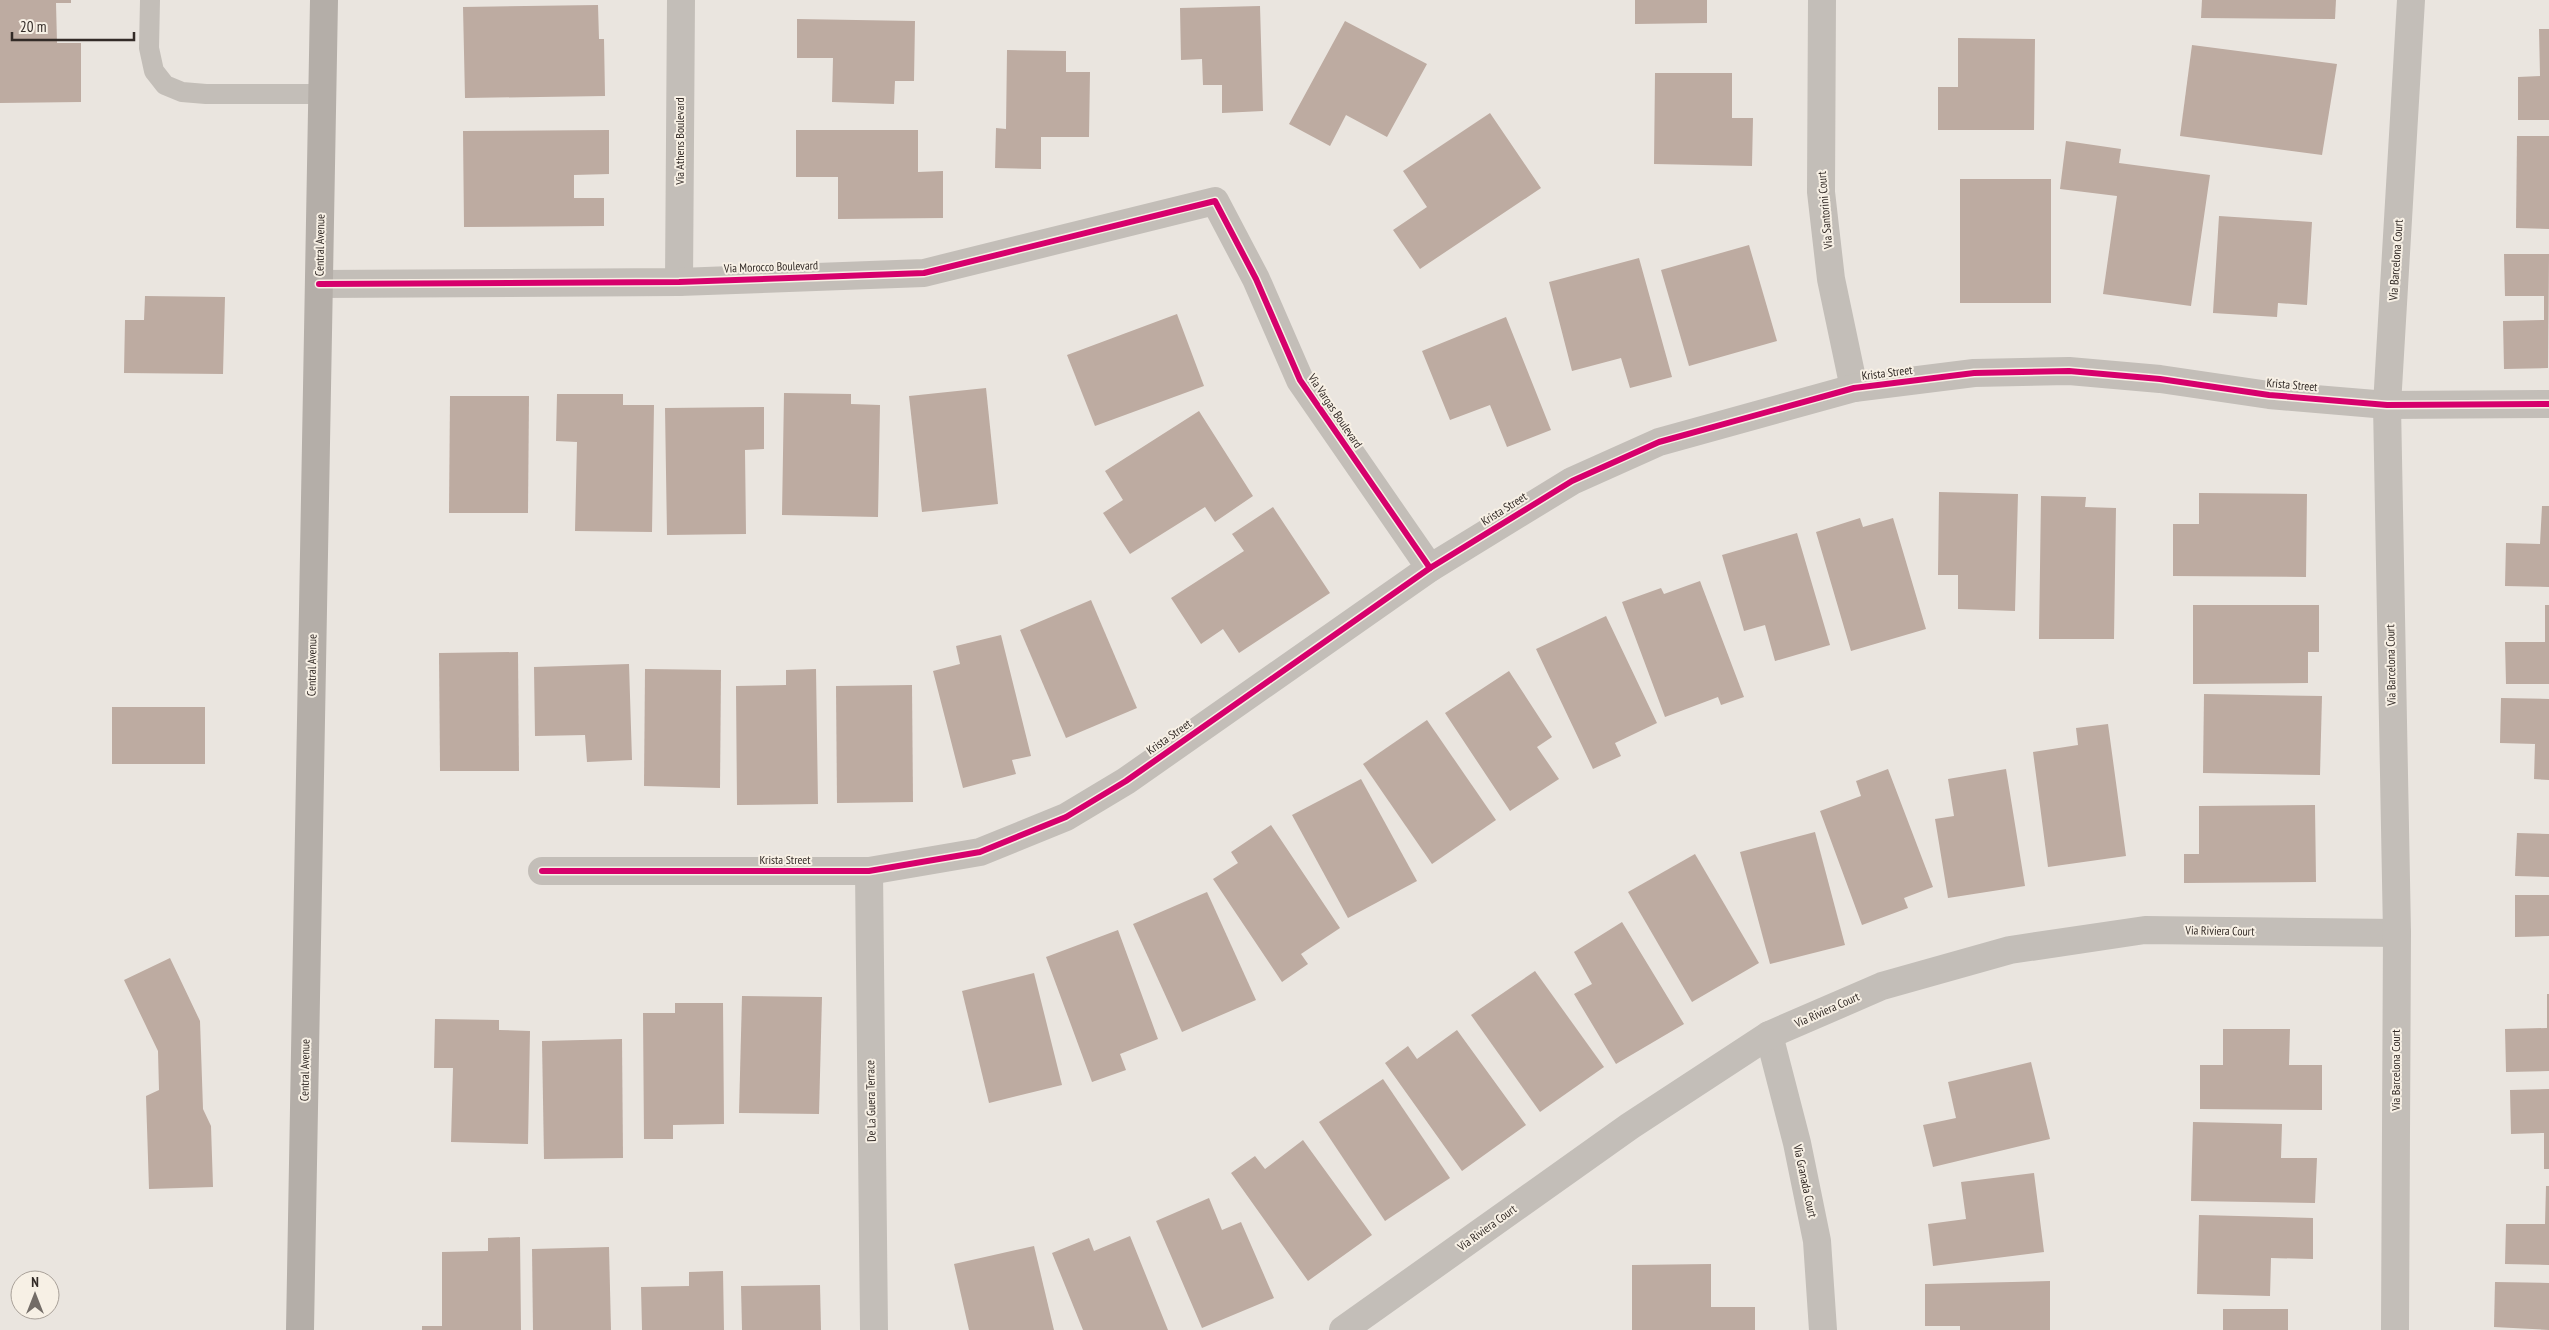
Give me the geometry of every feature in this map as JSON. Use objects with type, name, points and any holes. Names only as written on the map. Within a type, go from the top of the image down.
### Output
[{"type":"main road","name":"Central Avenue","points":[[300,1330],[324,94],[324,0]]},
{"type":"street","name":"Via Athens Boulevard","points":[[679,282],[681,0]]},
{"type":"street","name":"Via Santorini Court","points":[[1822,0],[1821,192],[1831,279],[1854,388]]},
{"type":"street","name":"Via Barcelona Court","points":[[2395,1330],[2396,933],[2386,404],[2411,0]]},
{"type":"street","name":"Via Morocco Boulevard","points":[[319,284],[679,282],[924,273],[1215,201]]},
{"type":"street","name":"Via Vargas Boulevard","points":[[1215,201],[1256,279],[1300,380],[1430,568]]},
{"type":"street","name":"Krista Street","points":[[542,871],[869,871],[980,852],[1066,817],[1126,782],[1430,568],[1572,481],[1659,442],[1854,388],[1974,373],[2069,371],[2160,379],[2269,395],[2386,404],[2549,404]]},
{"type":"street","name":"De La Guera Terrace","points":[[869,871],[874,1330]]},
{"type":"street","name":"Via Riviera Court","points":[[1343,1330],[1630,1126],[1769,1035],[1882,986],[2010,950],[2145,930],[2396,933]]},
{"type":"street","name":"Via Granada Court","points":[[1769,1035],[1797,1143],[1817,1241],[1822,1330]]},
{"type":"lane","points":[[150,0],[149,48],[154,71],[165,85],[182,92],[206,94],[324,94]]},
{"type":"building","points":[[0,0],[71,0],[71,3],[56,3],[57,43],[81,43],[81,102],[0,103]]},
{"type":"building","points":[[1635,0],[1707,0],[1707,23],[1635,24]]},
{"type":"building","points":[[2202,0],[2336,0],[2335,19],[2201,18]]},
{"type":"building","points":[[598,5],[599,39],[604,39],[605,96],[465,98],[463,7]]},
{"type":"building","points":[[1260,6],[1263,111],[1222,113],[1222,85],[1203,85],[1202,59],[1181,60],[1180,8]]},
{"type":"building","points":[[797,19],[915,21],[914,81],[895,81],[894,104],[832,102],[833,58],[797,58]]},
{"type":"building","points":[[1345,21],[1427,64],[1387,137],[1346,115],[1330,146],[1289,124]]},
{"type":"building","points":[[2539,29],[2549,29],[2549,120],[2518,120],[2518,77],[2540,76]]},
{"type":"building","points":[[1958,38],[2035,39],[2034,130],[1938,130],[1938,87],[1958,87]]},
{"type":"building","points":[[2192,45],[2337,64],[2322,155],[2180,136]]},
{"type":"building","points":[[1007,50],[1066,51],[1066,72],[1090,72],[1089,137],[1041,137],[1041,169],[995,168],[996,128],[1006,129]]},
{"type":"building","points":[[1655,73],[1732,73],[1732,118],[1753,118],[1752,166],[1654,164]]},
{"type":"building","points":[[1490,113],[1541,188],[1420,269],[1393,230],[1427,207],[1403,171]]},
{"type":"building","points":[[609,130],[609,174],[574,175],[574,198],[604,198],[604,226],[464,227],[463,131]]},
{"type":"building","points":[[796,130],[918,130],[918,172],[943,171],[943,218],[838,219],[838,177],[796,177]]},
{"type":"building","points":[[2517,136],[2549,136],[2549,229],[2516,228]]},
{"type":"building","points":[[2066,141],[2121,149],[2119,163],[2210,175],[2191,306],[2103,294],[2117,196],[2060,189]]},
{"type":"building","points":[[1960,179],[2051,179],[2051,303],[1960,303]]},
{"type":"building","points":[[2219,216],[2312,222],[2307,305],[2278,303],[2277,317],[2213,313]]},
{"type":"building","points":[[1749,245],[1777,341],[1689,366],[1661,270]]},
{"type":"building","points":[[2504,254],[2549,254],[2548,368],[2504,369],[2503,321],[2544,320],[2544,296],[2505,296]]},
{"type":"building","points":[[1639,258],[1672,377],[1630,388],[1621,358],[1572,371],[1549,282]]},
{"type":"building","points":[[145,296],[225,297],[223,374],[124,373],[125,320],[144,320]]},
{"type":"building","points":[[1177,314],[1204,386],[1095,426],[1067,355]]},
{"type":"building","points":[[1506,317],[1551,430],[1507,447],[1490,405],[1450,420],[1422,351]]},
{"type":"building","points":[[986,388],[998,504],[922,512],[909,396]]},
{"type":"building","points":[[784,393],[851,394],[851,404],[880,405],[878,517],[782,515]]},
{"type":"building","points":[[557,394],[623,394],[623,405],[654,405],[652,532],[575,531],[577,442],[556,441]]},
{"type":"building","points":[[450,396],[529,396],[528,513],[449,513]]},
{"type":"building","points":[[764,407],[764,449],[745,450],[746,534],[667,535],[665,408]]},
{"type":"building","points":[[1199,411],[1253,496],[1215,522],[1205,507],[1130,554],[1103,513],[1123,500],[1105,471]]},
{"type":"building","points":[[1939,492],[2018,494],[2015,611],[1958,609],[1958,575],[1938,575]]},
{"type":"building","points":[[2199,493],[2307,494],[2306,577],[2173,576],[2173,524],[2199,524]]},
{"type":"building","points":[[2041,496],[2086,497],[2085,507],[2116,508],[2114,639],[2039,639]]},
{"type":"building","points":[[2542,506],[2549,506],[2549,587],[2505,586],[2506,543],[2540,544]]},
{"type":"building","points":[[1273,507],[1330,593],[1239,653],[1223,629],[1201,644],[1171,598],[1244,551],[1232,534]]},
{"type":"building","points":[[1860,518],[1863,527],[1893,518],[1926,629],[1851,651],[1816,532]]},
{"type":"building","points":[[1797,533],[1830,645],[1775,661],[1765,625],[1744,631],[1722,555]]},
{"type":"building","points":[[1700,581],[1744,697],[1721,705],[1718,697],[1665,717],[1622,602],[1661,588],[1664,594]]},
{"type":"building","points":[[1091,600],[1137,708],[1066,738],[1020,630]]},
{"type":"building","points":[[2193,605],[2319,605],[2319,652],[2308,652],[2308,683],[2193,684]]},
{"type":"building","points":[[2545,605],[2549,605],[2549,684],[2506,684],[2505,642],[2545,642]]},
{"type":"building","points":[[1606,616],[1657,723],[1615,743],[1621,756],[1593,769],[1536,649]]},
{"type":"building","points":[[1001,635],[1031,756],[1012,760],[1016,774],[963,788],[933,671],[960,664],[956,646]]},
{"type":"building","points":[[518,652],[519,771],[440,771],[439,653]]},
{"type":"building","points":[[629,664],[632,760],[587,762],[585,735],[535,736],[534,667]]},
{"type":"building","points":[[645,669],[721,670],[720,788],[644,786]]},
{"type":"building","points":[[816,669],[818,804],[737,805],[736,686],[786,685],[786,670]]},
{"type":"building","points":[[1509,671],[1552,737],[1537,747],[1559,779],[1510,811],[1445,713]]},
{"type":"building","points":[[912,685],[913,802],[837,803],[836,686]]},
{"type":"building","points":[[2204,694],[2322,696],[2320,775],[2203,773]]},
{"type":"building","points":[[2501,698],[2549,699],[2549,780],[2534,779],[2535,744],[2500,743]]},
{"type":"building","points":[[112,707],[205,707],[205,764],[112,764]]},
{"type":"building","points":[[1427,720],[1496,820],[1432,864],[1363,764]]},
{"type":"building","points":[[2108,724],[2126,856],[2048,867],[2033,752],[2078,745],[2076,728]]},
{"type":"building","points":[[1888,769],[1933,887],[1904,898],[1908,908],[1862,925],[1820,811],[1861,796],[1856,781]]},
{"type":"building","points":[[2006,769],[2025,886],[1948,898],[1935,819],[1954,816],[1948,779]]},
{"type":"building","points":[[1361,779],[1417,881],[1348,918],[1292,815]]},
{"type":"building","points":[[2315,805],[2316,882],[2184,883],[2184,854],[2199,854],[2199,806]]},
{"type":"building","points":[[1271,825],[1340,928],[1301,954],[1308,964],[1282,982],[1213,879],[1238,863],[1231,852]]},
{"type":"building","points":[[1815,832],[1845,945],[1770,964],[1740,852]]},
{"type":"building","points":[[2517,833],[2549,834],[2549,877],[2515,876]]},
{"type":"building","points":[[1695,854],[1759,963],[1692,1002],[1628,892]]},
{"type":"building","points":[[1207,892],[1256,1000],[1182,1032],[1133,924]]},
{"type":"building","points":[[2515,895],[2549,895],[2549,936],[2515,937]]},
{"type":"building","points":[[1622,922],[1684,1024],[1616,1064],[1574,994],[1592,984],[1574,952]]},
{"type":"building","points":[[1118,930],[1158,1039],[1120,1054],[1126,1070],[1092,1082],[1046,957]]},
{"type":"building","points":[[170,958],[200,1021],[203,1109],[211,1126],[213,1187],[149,1189],[146,1096],[159,1090],[158,1051],[124,980]]},
{"type":"building","points":[[1535,971],[1604,1067],[1540,1112],[1471,1015]]},
{"type":"building","points":[[1034,973],[1062,1085],[989,1103],[962,991]]},
{"type":"building","points":[[2547,994],[2549,994],[2549,1071],[2506,1072],[2505,1029],[2547,1028]]},
{"type":"building","points":[[742,996],[822,997],[819,1114],[739,1113]]},
{"type":"building","points":[[675,1003],[723,1003],[724,1124],[673,1125],[673,1139],[644,1139],[643,1013],[675,1013]]},
{"type":"building","points":[[435,1019],[499,1020],[499,1030],[530,1031],[528,1144],[451,1142],[453,1068],[434,1068]]},
{"type":"building","points":[[2223,1029],[2290,1029],[2289,1065],[2322,1065],[2322,1110],[2200,1109],[2200,1065],[2223,1065]]},
{"type":"building","points":[[1457,1030],[1526,1125],[1462,1171],[1385,1063],[1408,1046],[1417,1059]]},
{"type":"building","points":[[622,1039],[623,1158],[544,1159],[542,1041]]},
{"type":"building","points":[[2031,1062],[2050,1139],[1933,1167],[1923,1125],[1956,1118],[1948,1082]]},
{"type":"building","points":[[1383,1079],[1450,1178],[1385,1221],[1319,1122]]},
{"type":"building","points":[[2549,1089],[2549,1169],[2544,1169],[2544,1133],[2511,1134],[2510,1090]]},
{"type":"building","points":[[2193,1122],[2282,1124],[2281,1158],[2317,1158],[2315,1203],[2191,1201]]},
{"type":"building","points":[[1303,1140],[1372,1235],[1308,1281],[1231,1173],[1255,1156],[1265,1169]]},
{"type":"building","points":[[2034,1173],[2044,1252],[1933,1266],[1928,1224],[1966,1219],[1961,1182]]},
{"type":"building","points":[[2546,1186],[2549,1186],[2549,1265],[2505,1264],[2506,1224],[2545,1224]]},
{"type":"building","points":[[1209,1198],[1222,1230],[1241,1222],[1274,1298],[1202,1328],[1156,1221]]},
{"type":"building","points":[[2199,1215],[2313,1218],[2313,1259],[2271,1258],[2270,1296],[2197,1294]]},
{"type":"building","points":[[1130,1236],[1168,1330],[1083,1330],[1052,1253],[1089,1238],[1094,1251]]},
{"type":"building","points":[[520,1237],[521,1330],[422,1330],[422,1326],[442,1326],[442,1252],[488,1251],[488,1238]]},
{"type":"building","points":[[1034,1246],[1054,1330],[969,1330],[954,1264]]},
{"type":"building","points":[[609,1247],[611,1330],[533,1330],[532,1249]]},
{"type":"building","points":[[1711,1264],[1711,1307],[1755,1307],[1755,1330],[1632,1330],[1632,1265]]},
{"type":"building","points":[[723,1271],[724,1330],[642,1330],[641,1287],[689,1286],[689,1272]]},
{"type":"building","points":[[2050,1281],[2050,1330],[1960,1330],[1960,1326],[1925,1326],[1925,1284]]},
{"type":"building","points":[[2495,1282],[2549,1283],[2549,1330],[2494,1327]]},
{"type":"building","points":[[820,1285],[821,1330],[742,1330],[741,1286]]},
{"type":"building","points":[[2223,1309],[2288,1309],[2288,1330],[2223,1330]]},
{"type":"cycle path","points":[[319,284],[679,282],[924,273],[1215,201],[1256,279],[1300,380],[1430,568]]},
{"type":"cycle path","points":[[542,871],[869,871],[980,852],[1066,817],[1126,781],[1430,568],[1572,481],[1659,442],[1854,388],[1974,373],[2069,371],[2160,379],[2269,395],[2387,405],[2549,404]]}]
